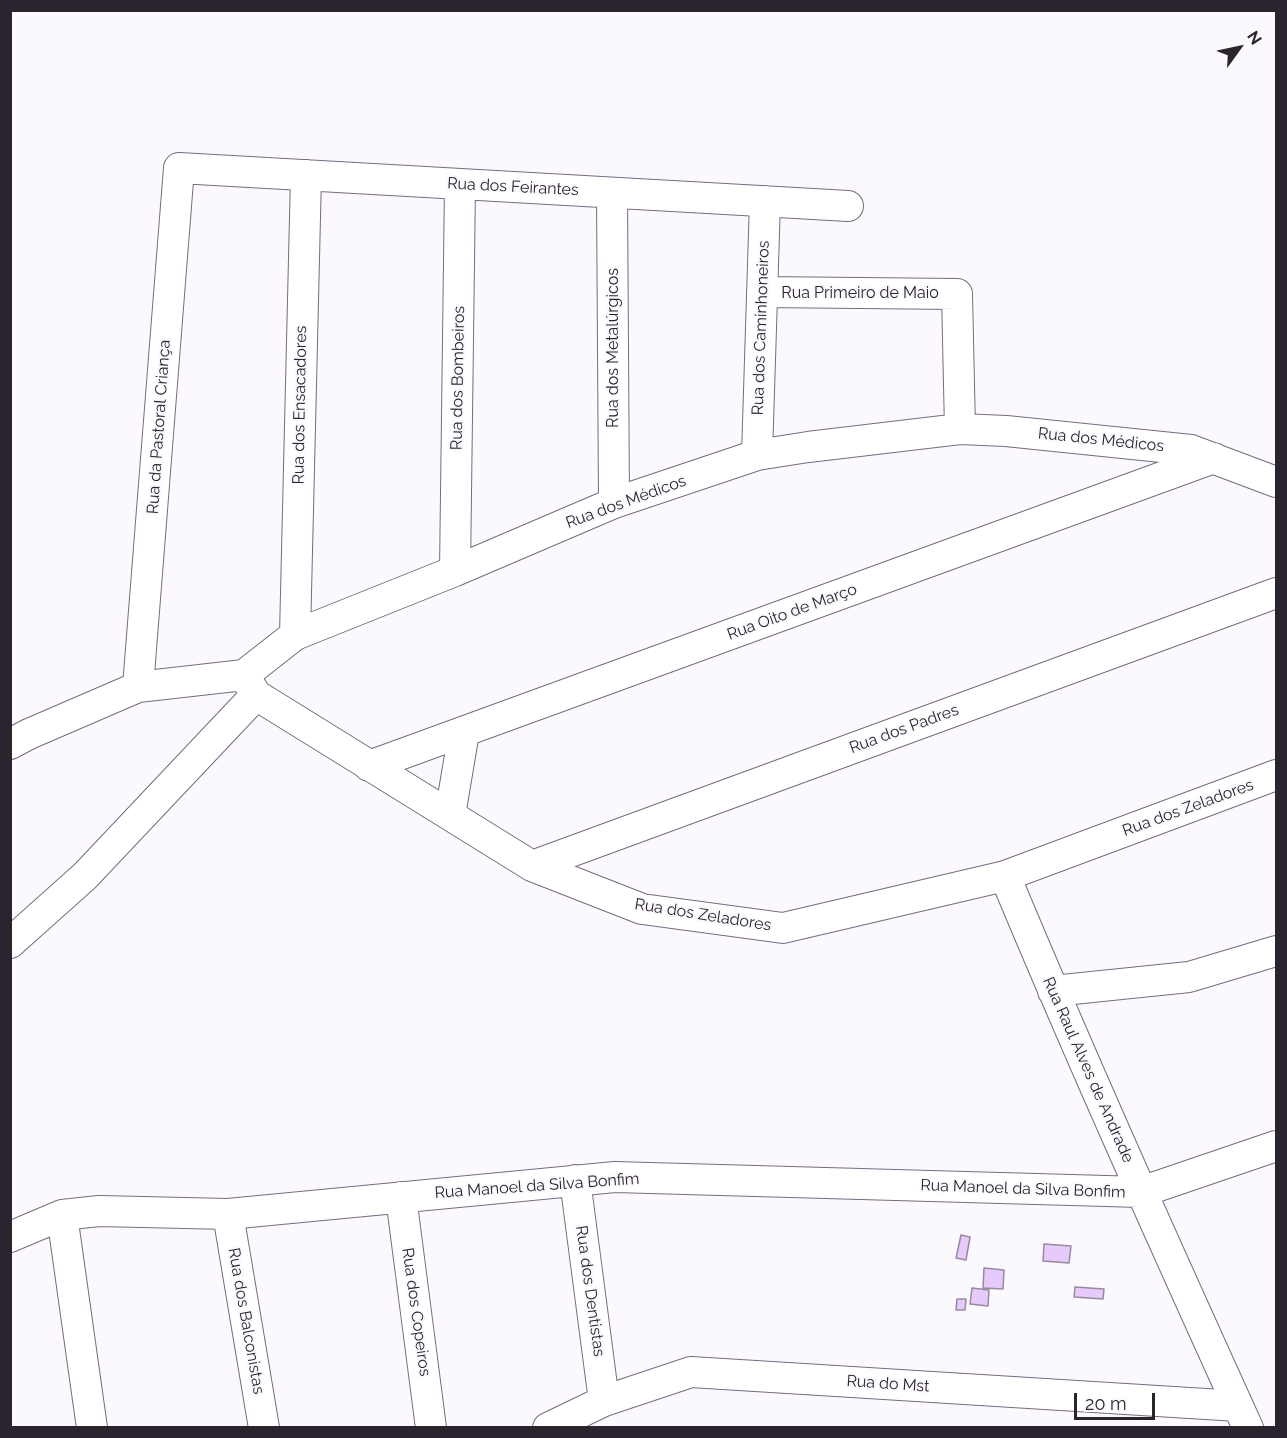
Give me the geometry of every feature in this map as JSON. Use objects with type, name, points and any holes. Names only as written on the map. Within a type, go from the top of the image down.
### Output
[{"type":"street","name":"Rua dos Feirantes","points":[[179,168],[848,206]]},
{"type":"street","name":"Rua da Pastoral Criança","points":[[138,687],[179,168]]},
{"type":"street","name":"Rua dos Ensacadores","points":[[295,635],[306,175]]},
{"type":"street","name":"Rua dos Bombeiros","points":[[455,571],[460,184]]},
{"type":"street","name":"Rua dos Metalúrgicos","points":[[612,193],[614,503]]},
{"type":"street","name":"Rua dos Caminhoneiros","points":[[757,456],[765,201]]},
{"type":"street","name":"Rua Primeiro de Maio","points":[[762,292],[957,294],[960,429]]},
{"type":"street","name":"Rua dos Médicos","points":[[10,943],[85,876],[295,635],[455,571],[614,503],[757,456],[808,447],[960,429],[1006,431],[1191,450],[1276,482]]},
{"type":"street","name":"Rua Oito de Março","points":[[369,766],[1214,459]]},
{"type":"street","name":"Rua dos Padres","points":[[532,866],[1276,593]]},
{"type":"street","points":[[10,744],[138,687],[250,685]]},
{"type":"street","name":"Rua dos Zeladores","points":[[250,685],[369,766],[532,866],[642,909],[783,928],[1005,876],[1276,775]]},
{"type":"street","points":[[450,815],[464,732]]},
{"type":"street","name":"Rua Raul Alves de Andrade","points":[[1005,876],[1053,992],[1243,1417]]},
{"type":"street","points":[[1053,992],[1189,977],[1276,951]]},
{"type":"street","points":[[1142,1192],[1276,1146]]},
{"type":"street","name":"Rua Manoel da Silva Bonfim","points":[[10,1238],[62,1215],[99,1211],[228,1214],[615,1176],[1142,1192]]},
{"type":"street","name":"Rua dos Dentistas","points":[[575,1180],[604,1401]]},
{"type":"street","name":"Rua dos Copeiros","points":[[401,1197],[431,1428]]},
{"type":"street","name":"Rua dos Balconistas","points":[[228,1214],[264,1428]]},
{"type":"street","points":[[62,1215],[92,1428]]},
{"type":"street","name":"Rua do Mst","points":[[548,1428],[604,1401],[691,1371],[1243,1417]]},
{"type":"building","points":[[961,1235],[970,1237],[966,1260],[956,1258]]},
{"type":"building","points":[[1044,1244],[1071,1246],[1069,1263],[1043,1261]]},
{"type":"building","points":[[984,1268],[1004,1270],[1003,1289],[983,1288]]},
{"type":"building","points":[[1075,1287],[1104,1289],[1103,1299],[1074,1297]]},
{"type":"building","points":[[972,1288],[989,1290],[988,1306],[970,1304]]},
{"type":"building","points":[[957,1299],[966,1299],[965,1310],[956,1310]]}]
